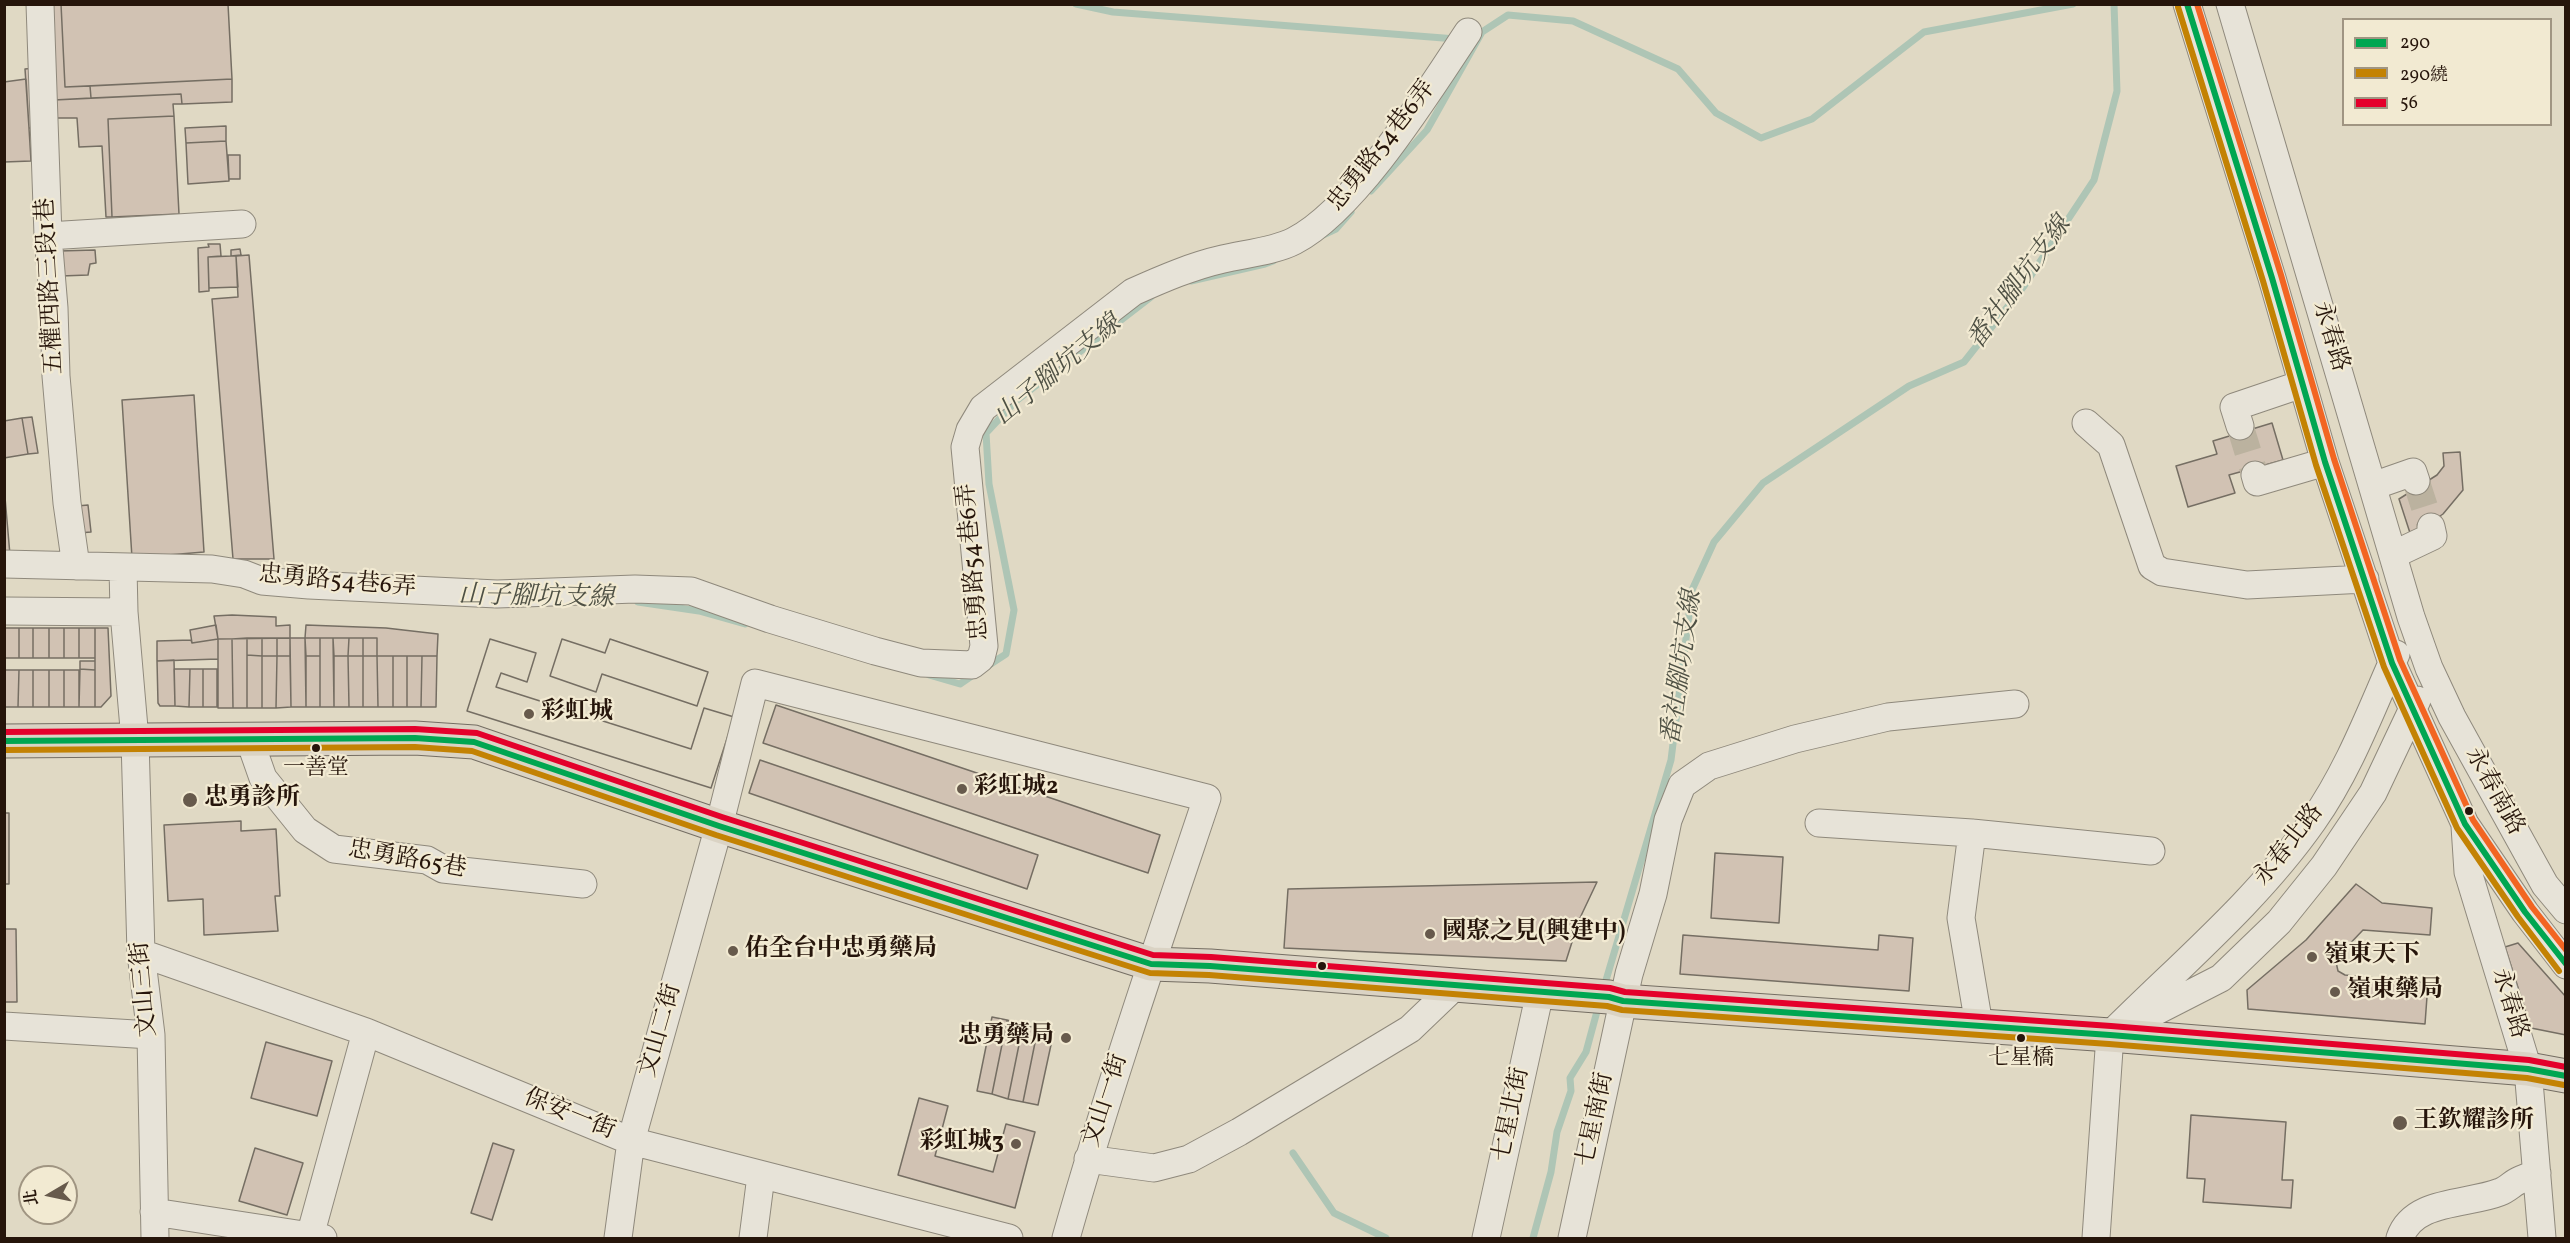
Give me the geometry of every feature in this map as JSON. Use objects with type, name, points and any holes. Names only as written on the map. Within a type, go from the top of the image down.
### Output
[{"type":"main road","points":[[4,741],[415,738],[474,742],[719,826],[1151,964],[1457,984],[1616,999],[2109,1035],[2528,1069],[2565,1076]]},
{"type":"street","name":"五權西路三段1巷","points":[[40,4],[48,236],[66,491],[76,566]]},
{"type":"street","name":"永春路","points":[[2187,4],[2272,278],[2325,462],[2392,663],[2413,710]]},
{"type":"street","name":"永春路","points":[[2230,4],[2411,617],[2429,669]]},
{"type":"street","name":"忠勇路54巷6弄","points":[[123,568],[212,569],[244,574],[262,581],[473,593],[635,589],[691,591],[770,619],[898,657],[921,663],[972,665],[981,658],[984,646],[965,447],[970,430],[983,408],[1133,292],[1162,279],[1221,259],[1293,242],[1330,215],[1374,165],[1468,32]]},
{"type":"street","points":[[48,236],[242,224]]},
{"type":"street","points":[[2240,426],[2234,407],[2302,384]]},
{"type":"street","points":[[2086,423],[2111,445],[2152,566],[2162,572],[2247,585],[2365,579]]},
{"type":"street","points":[[2255,475],[2257,482],[2325,462]]},
{"type":"street","points":[[2373,486],[2413,472],[2416,481]]},
{"type":"street","points":[[2393,555],[2433,536],[2431,527]]},
{"type":"street","points":[[4,564],[123,568]]},
{"type":"street","name":"文山三街","points":[[123,568],[124,612],[135,740],[141,953],[151,1035],[155,1239]]},
{"type":"street","points":[[4,611],[124,612]]},
{"type":"street","name":"永春北路","points":[[2109,1035],[2252,895],[2313,821],[2345,768],[2411,617]]},
{"type":"street","name":"永春北路","points":[[2109,1035],[2222,978],[2279,922],[2324,866],[2373,794],[2413,710],[2429,669]]},
{"type":"street","name":"永春南路","points":[[2429,669],[2452,717],[2545,885],[2565,910]]},
{"type":"street","name":"文山二街","points":[[618,1239],[632,1141],[719,826],[755,683],[1207,798],[1151,964]]},
{"type":"street","name":"七星南街","points":[[1572,1239],[1616,999],[1653,894],[1668,820],[1682,785],[1709,766],[1794,739],[1888,717],[2015,704]]},
{"type":"street","name":"永春南路","points":[[2413,710],[2465,824],[2525,912],[2565,965]]},
{"type":"street","name":"忠勇路65巷","points":[[250,741],[264,778],[305,830],[334,849],[427,860],[443,869],[583,884]]},
{"type":"street","points":[[1819,823],[1972,833],[2151,851]]},
{"type":"street","name":"永春路","points":[[2465,824],[2468,872],[2528,1069],[2542,1239]]},
{"type":"street","points":[[1972,833],[1961,918],[1979,1025]]},
{"type":"street","name":"保安一街","points":[[141,953],[366,1032],[632,1141],[1009,1239]]},
{"type":"street","name":"文山一街","points":[[1066,1239],[1088,1159],[1151,964]]},
{"type":"street","points":[[1088,1159],[1154,1168],[1189,1159],[1239,1132],[1410,1029],[1457,984]]},
{"type":"street","name":"七星北街","points":[[1486,1239],[1551,992]]},
{"type":"street","points":[[4,1026],[151,1035]]},
{"type":"street","points":[[154,1212],[317,1237],[366,1032]]},
{"type":"street","points":[[2096,1239],[2109,1035]]},
{"type":"street","points":[[2400,1239],[2406,1223],[2420,1215],[2441,1206],[2501,1192],[2537,1173]]},
{"type":"street","points":[[753,1239],[761,1176]]},
{"type":"building","points":[[49,4],[61,4],[65,87],[90,86],[91,98],[54,100]]},
{"type":"building","points":[[61,4],[228,4],[232,79],[65,87]]},
{"type":"building","points":[[34,68],[38,128],[29,128],[25,69]]},
{"type":"building","points":[[26,79],[31,161],[4,162],[4,82]]},
{"type":"building","points":[[232,79],[232,102],[182,104],[181,94],[91,98],[90,86]]},
{"type":"building","points":[[181,94],[182,104],[173,104],[174,116],[108,119],[112,217],[106,217],[102,146],[79,147],[77,118],[55,118],[54,100]]},
{"type":"building","points":[[174,116],[179,214],[112,217],[108,119]]},
{"type":"building","points":[[226,126],[226,141],[186,143],[185,128]]},
{"type":"building","points":[[226,141],[229,181],[188,184],[186,143]]},
{"type":"building","points":[[228,155],[240,155],[240,179],[229,179]]},
{"type":"building","points":[[208,244],[220,244],[221,256],[208,257],[209,291],[199,292],[198,248],[209,247]]},
{"type":"building","points":[[240,249],[241,255],[231,256],[231,250]]},
{"type":"building","points":[[95,250],[96,263],[90,264],[88,275],[61,276],[59,251]]},
{"type":"building","points":[[249,255],[274,559],[233,559],[212,299],[238,297],[236,256]]},
{"type":"building","points":[[236,256],[238,287],[209,288],[208,257]]},
{"type":"building","points":[[194,395],[204,552],[132,558],[122,400]]},
{"type":"building","points":[[32,417],[38,453],[28,454],[22,418]]},
{"type":"building","points":[[22,418],[28,454],[4,458],[4,421]]},
{"type":"building","points":[[2272,423],[2283,460],[2229,475],[2235,493],[2188,507],[2176,466],[2217,454],[2213,441]]},
{"type":"building","points":[[2460,452],[2463,490],[2443,514],[2411,536],[2399,499],[2437,475],[2444,466],[2443,453]]},
{"type":"building","points":[[4,486],[10,555],[4,555]]},
{"type":"building","points":[[88,505],[91,532],[79,533],[77,506]]},
{"type":"building","points":[[214,616],[276,617],[276,626],[290,625],[290,638],[218,639]]},
{"type":"building","points":[[216,625],[218,639],[192,643],[190,630]]},
{"type":"building","points":[[306,625],[386,628],[438,634],[437,656],[377,656],[377,638],[305,638]]},
{"type":"building","points":[[4,628],[19,628],[19,658],[4,658]]},
{"type":"building","points":[[19,628],[33,628],[33,658],[19,658]]},
{"type":"building","points":[[33,628],[49,628],[49,658],[33,658]]},
{"type":"building","points":[[49,628],[64,628],[64,658],[49,658]]},
{"type":"building","points":[[64,628],[79,628],[79,658],[64,658]]},
{"type":"building","points":[[79,628],[95,628],[95,658],[79,658]]},
{"type":"building","points":[[95,628],[108,628],[111,696],[101,707],[95,707]]},
{"type":"building","points":[[247,638],[247,708],[233,708],[232,639]]},
{"type":"building","points":[[247,638],[262,638],[262,656],[247,655]]},
{"type":"building","points":[[262,638],[277,638],[277,656],[262,656]]},
{"type":"building","points":[[277,638],[290,638],[290,656],[277,656]]},
{"type":"building","points":[[290,638],[305,638],[306,707],[291,707]]},
{"type":"building","points":[[305,638],[320,638],[320,656],[306,656]]},
{"type":"building","points":[[320,638],[333,638],[334,707],[320,707]]},
{"type":"building","points":[[333,638],[349,638],[348,656],[334,656]]},
{"type":"building","points":[[349,638],[363,638],[363,656],[348,656]]},
{"type":"building","points":[[363,638],[377,638],[377,656],[363,656]]},
{"type":"building","points":[[218,639],[218,659],[157,661],[157,641],[191,640],[192,643]]},
{"type":"building","points":[[218,639],[232,639],[233,708],[218,708]]},
{"type":"building","name":"彩虹城","points":[[490,639],[536,653],[527,682],[501,673],[496,687],[691,749],[704,708],[734,717],[711,788],[467,711]]},
{"type":"building","name":"彩虹城","points":[[490,639],[536,653],[527,682],[501,673],[496,687],[691,749],[704,708],[734,717],[711,788],[467,711]]},
{"type":"building","name":"彩虹城","points":[[562,639],[605,653],[610,639],[708,672],[697,706],[602,674],[596,692],[550,676]]},
{"type":"building","name":"彩虹城","points":[[562,639],[605,653],[610,639],[708,672],[697,706],[602,674],[596,692],[550,676]]},
{"type":"building","points":[[247,655],[262,656],[262,708],[247,708]]},
{"type":"building","points":[[262,656],[277,656],[276,708],[262,708]]},
{"type":"building","points":[[277,656],[290,656],[291,707],[276,708]]},
{"type":"building","points":[[306,656],[320,656],[320,707],[306,707]]},
{"type":"building","points":[[334,656],[348,656],[349,707],[334,707]]},
{"type":"building","points":[[348,656],[363,656],[363,707],[349,707]]},
{"type":"building","points":[[363,656],[377,656],[378,707],[363,707]]},
{"type":"building","points":[[377,656],[393,656],[393,707],[378,707]]},
{"type":"building","points":[[393,656],[407,656],[407,707],[393,707]]},
{"type":"building","points":[[407,656],[422,656],[421,707],[407,707]]},
{"type":"building","points":[[422,656],[437,656],[436,707],[421,707]]},
{"type":"building","points":[[174,660],[175,706],[160,706],[157,661]]},
{"type":"building","points":[[80,661],[95,661],[95,670],[80,669]]},
{"type":"building","points":[[80,669],[95,670],[95,707],[79,707]]},
{"type":"building","points":[[174,669],[190,669],[189,707],[175,706]]},
{"type":"building","points":[[190,669],[203,669],[203,707],[189,707]]},
{"type":"building","points":[[203,669],[217,669],[217,707],[203,707]]},
{"type":"building","points":[[4,670],[19,670],[18,707],[4,707]]},
{"type":"building","points":[[19,670],[33,670],[33,707],[18,707]]},
{"type":"building","points":[[33,670],[49,670],[49,707],[33,707]]},
{"type":"building","points":[[49,670],[64,670],[64,707],[49,707]]},
{"type":"building","points":[[64,670],[79,670],[79,707],[64,707]]},
{"type":"building","name":"彩虹城2","points":[[776,705],[1160,835],[1148,873],[763,743]]},
{"type":"building","name":"彩虹城2","points":[[760,760],[1038,855],[1027,889],[749,793]]},
{"type":"building","points":[[4,813],[9,813],[9,884],[4,884]]},
{"type":"building","points":[[241,821],[241,831],[276,829],[280,896],[275,896],[278,931],[204,935],[203,899],[168,901],[164,825]]},
{"type":"building","points":[[1715,853],[1783,857],[1779,923],[1711,918]]},
{"type":"building","name":"國聚之見(興建中)","points":[[1597,882],[1579,920],[1566,961],[1284,948],[1288,889]]},
{"type":"building","name":"嶺東天下","points":[[2356,884],[2382,903],[2432,908],[2430,935],[2363,930],[2341,953],[2336,962],[2338,971],[2345,975],[2428,983],[2425,1024],[2248,1009],[2247,990],[2306,940]]},
{"type":"building","points":[[4,929],[16,929],[17,1002],[4,1002]]},
{"type":"building","points":[[1683,935],[1878,950],[1879,935],[1913,938],[1909,991],[1680,974]]},
{"type":"building","points":[[2518,943],[2566,997],[2566,1035],[2531,1028],[2505,947]]},
{"type":"building","points":[[992,1017],[1007,1020],[992,1094],[977,1091]]},
{"type":"building","points":[[1007,1020],[1023,1025],[1008,1099],[992,1094]]},
{"type":"building","points":[[1023,1025],[1038,1028],[1023,1102],[1008,1099]]},
{"type":"building","points":[[1038,1028],[1054,1031],[1038,1105],[1023,1102]]},
{"type":"building","points":[[266,1042],[332,1061],[317,1116],[251,1098]]},
{"type":"building","name":"彩虹城3","points":[[919,1098],[948,1106],[935,1156],[993,1172],[1006,1124],[1035,1132],[1015,1208],[898,1175]]},
{"type":"building","points":[[2191,1115],[2286,1122],[2282,1180],[2293,1180],[2291,1208],[2203,1202],[2205,1179],[2187,1178]]},
{"type":"building","points":[[493,1143],[514,1150],[492,1220],[471,1213]]},
{"type":"building","points":[[255,1148],[303,1163],[287,1215],[239,1201]]},
{"type":"waterway","points":[[1076,4],[1113,12],[1456,39]]},
{"type":"waterway","name":"山子腳坑支線","points":[[1371,191],[1427,130],[1482,32],[1508,15],[1573,21],[1678,69],[1716,113],[1761,138],[1812,119],[1924,32],[2073,4]]},
{"type":"waterway","name":"番社腳坑支線","points":[[1604,987],[1671,760],[1692,590],[1714,542],[1763,483],[1909,386],[1964,362],[2024,286],[2094,180],[2117,91],[2114,4]]},
{"type":"waterway","name":"山子腳坑支線","points":[[1323,235],[1336,229],[1351,212]]},
{"type":"waterway","name":"山子腳坑支線","points":[[1191,281],[1273,261]]},
{"type":"waterway","name":"山子腳坑支線","points":[[986,667],[1006,654],[1014,610],[989,484],[986,433],[1016,401],[1151,297]]},
{"type":"waterway","name":"山子腳坑支線","points":[[638,602],[699,611],[745,624]]},
{"type":"waterway","name":"山子腳坑支線","points":[[929,675],[960,684],[976,673]]},
{"type":"waterway","name":"番社腳坑支線","points":[[1533,1238],[1551,1172],[1557,1132],[1571,1091],[1570,1078],[1586,1052],[1599,1004]]},
{"type":"waterway","points":[[1293,1153],[1334,1213],[1386,1238]]},
{"type":"tunnel","points":[[2240,426],[2255,475]]},
{"type":"tunnel","points":[[2416,481],[2431,527]]},
{"type":"transit line","name":"290","points":[[2187,4],[2272,278],[2325,462],[2392,663],[2465,824],[2525,912],[2566,964]]},
{"type":"transit line","points":[[2197,4],[2281,275],[2334,459],[2400,660],[2473,820],[2532,907],[2566,950]]},
{"type":"transit line","name":"290繞","points":[[2178,7],[2263,281],[2316,465],[2384,667],[2457,828],[2518,917],[2559,971]]},
{"type":"transit line","name":"56","points":[[4,732],[415,729],[477,733],[722,817],[1153,955],[1211,957],[1610,988],[1625,992],[2111,1026],[2529,1060],[2566,1067]]},
{"type":"transit line","name":"290","points":[[4,741],[415,738],[474,742],[719,826],[1151,964],[1210,966],[1609,997],[1623,1001],[2110,1035],[2528,1069],[2566,1076]]},
{"type":"transit line","name":"290繞","points":[[4,750],[415,747],[472,751],[716,835],[1150,973],[1209,975],[1607,1006],[1622,1010],[2109,1044],[2527,1078],[2564,1085]]},
{"type":"place","name":"彩虹城","points":[[529,714]]},
{"type":"place","name":"一善堂","points":[[316,748]]},
{"type":"place","name":"彩虹城2","points":[[962,789]]},
{"type":"place","name":"忠勇診所","points":[[190,800]]},
{"type":"place","name":"國聚之見(興建中)","points":[[1430,934]]},
{"type":"place","name":"佑全台中忠勇藥局","points":[[733,951]]},
{"type":"place","name":"嶺東天下","points":[[2312,957]]},
{"type":"place","name":"嶺東藥局","points":[[2335,992]]},
{"type":"place","name":"忠勇藥局","points":[[1066,1038]]},
{"type":"place","name":"七星橋","points":[[2021,1038]]},
{"type":"place","name":"王欽耀診所","points":[[2400,1123]]},
{"type":"place","name":"彩虹城3","points":[[1016,1144]]}]
